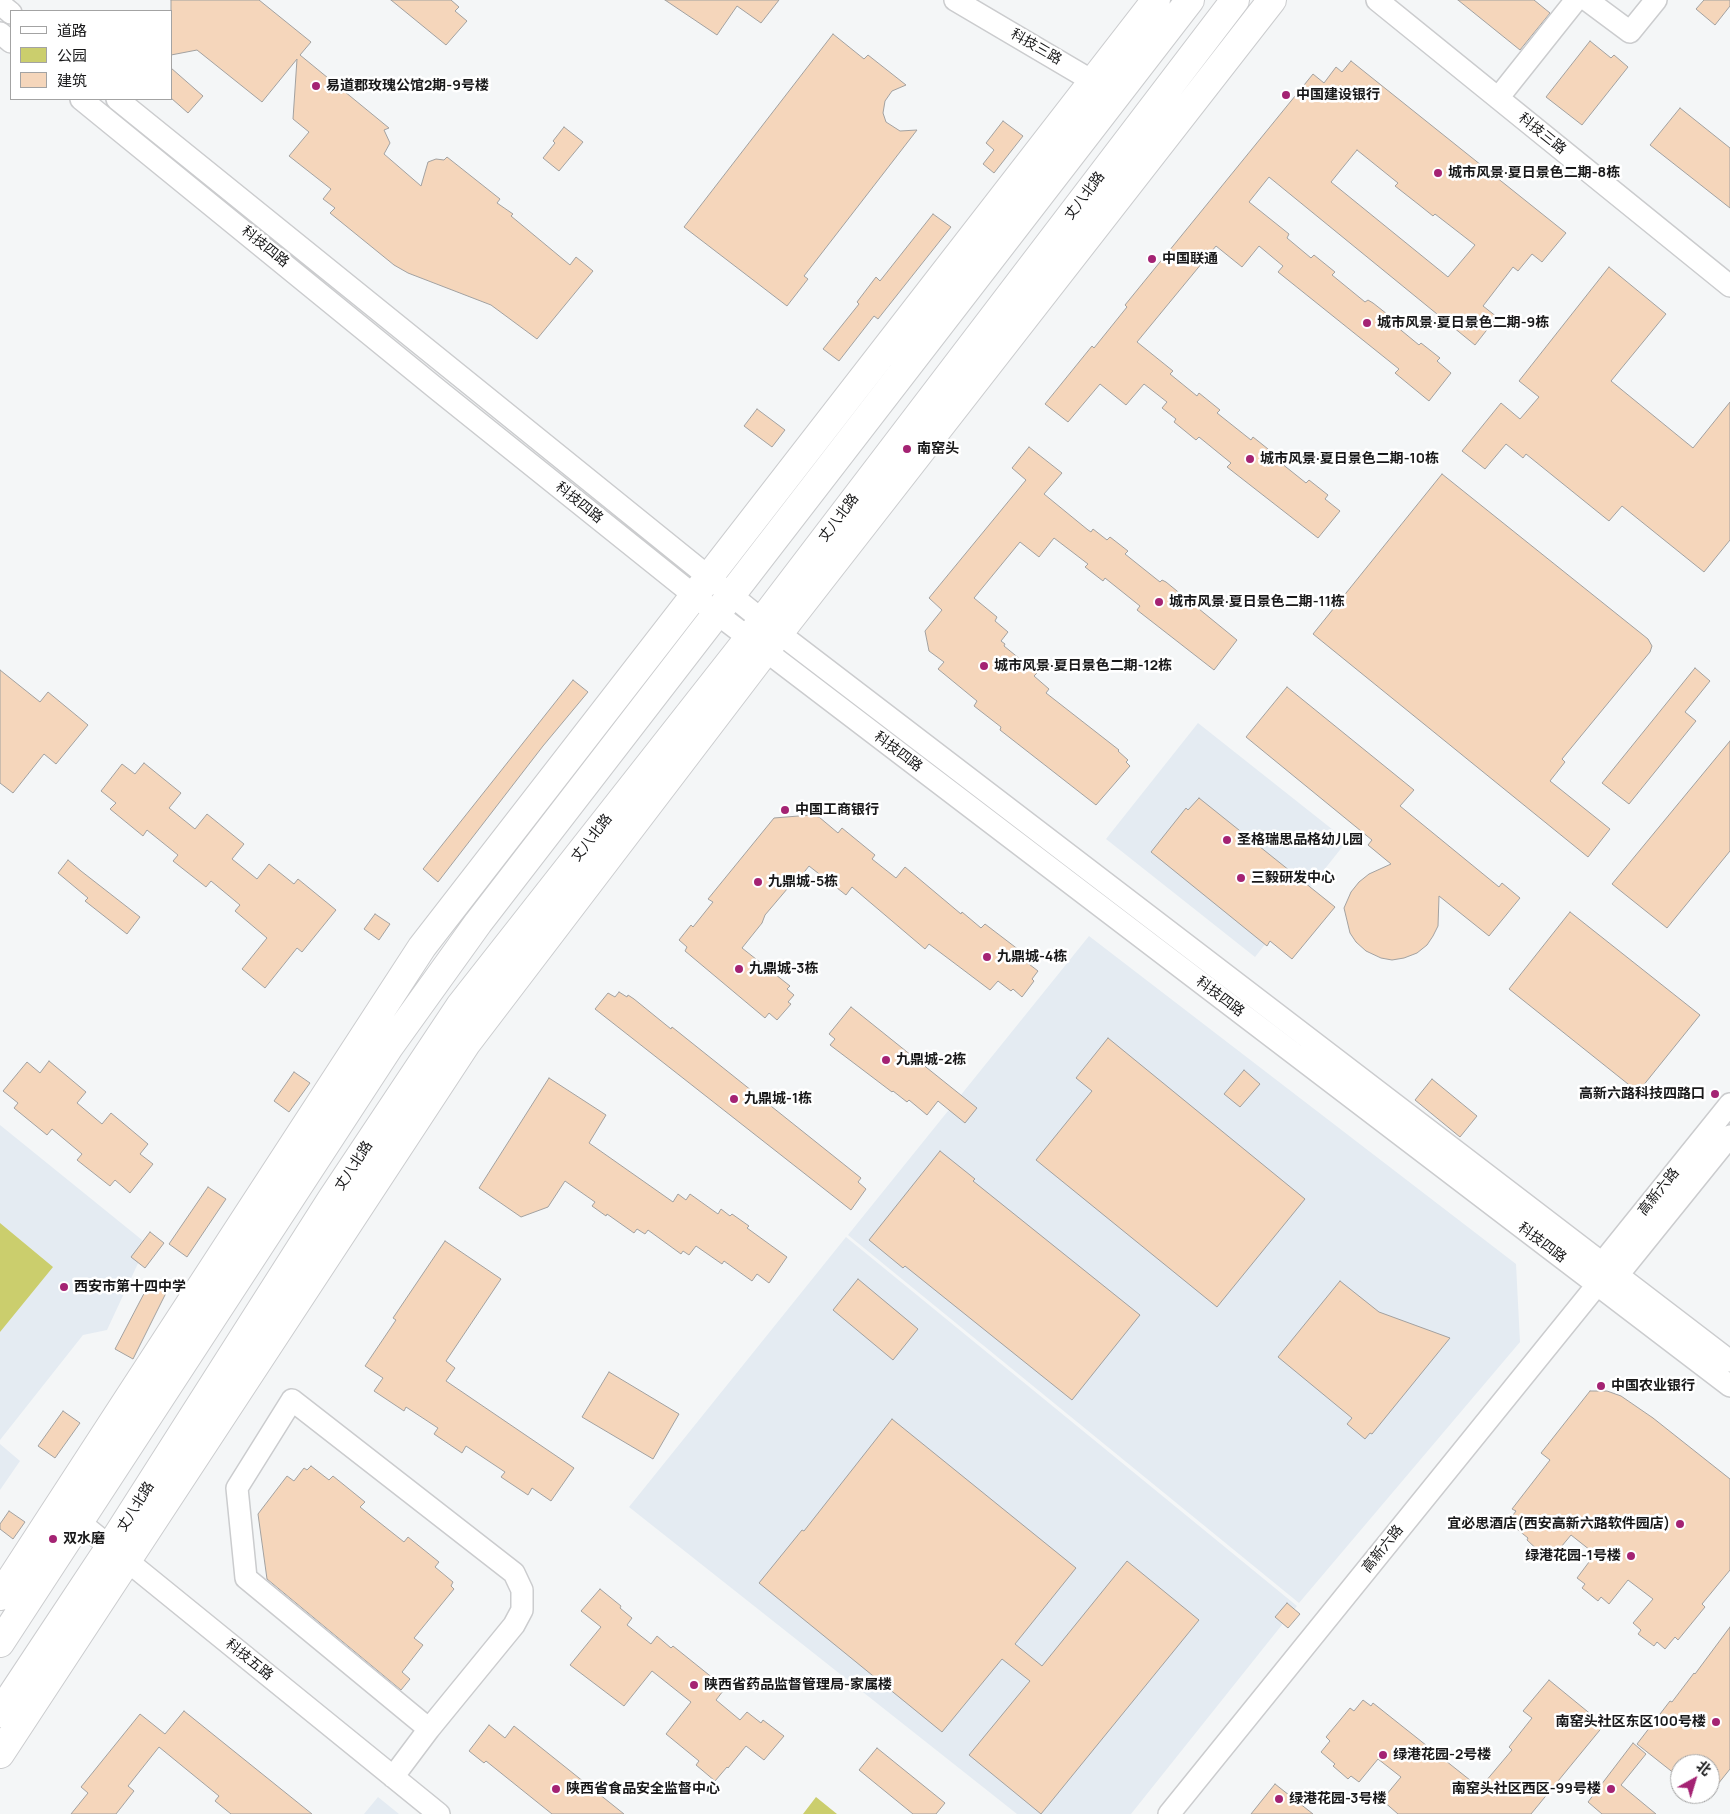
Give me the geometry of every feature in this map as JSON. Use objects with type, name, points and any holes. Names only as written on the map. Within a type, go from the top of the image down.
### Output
[{"type":"main road","points":[[0,1643],[69,1514],[422,947],[1156,0]]},
{"type":"main road","points":[[0,1596],[69,1514],[389,1048],[478,923],[1190,0]]},
{"type":"main road","name":"丈八北路","points":[[0,1713],[119,1553],[331,1200],[460,1006],[764,636],[1234,0]]},
{"type":"main road","points":[[764,636],[1272,0]]},
{"type":"main road","points":[[0,1754],[119,1553]]},
{"type":"street","name":"科技三路","points":[[955,0],[1116,95]]},
{"type":"street","name":"科技三路","points":[[1377,0],[1730,286]]},
{"type":"street","points":[[1498,98],[1576,0]]},
{"type":"street","points":[[1586,0],[1630,32],[1656,0]]},
{"type":"street","points":[[0,4],[10,12]]},
{"type":"street","points":[[0,33],[10,41]]},
{"type":"street","name":"科技四路","points":[[82,100],[199,193],[438,390],[701,586],[1597,1285],[1730,1386]]},
{"type":"street","name":"科技四路","points":[[118,100],[701,586]]},
{"type":"street","name":"科技四路","points":[[764,636],[1610,1269],[1730,1361]]},
{"type":"street","name":"高新六路","points":[[1610,1269],[1730,1104]]},
{"type":"street","name":"高新六路","points":[[1170,1814],[1610,1269],[1730,1136]]},
{"type":"street","points":[[394,1777],[429,1729],[514,1625],[522,1610],[522,1590],[514,1573],[292,1400],[237,1488],[246,1578],[429,1729]]},
{"type":"street","name":"科技五路","points":[[69,1514],[440,1814]]},
{"type":"shaded area","name":"圣格瑞思品格幼儿园","points":[[1198,723],[1347,841],[1255,957],[1106,839]]},
{"type":"shaded area","points":[[1089,936],[1516,1264],[1520,1342],[1299,1603],[848,1235]]},
{"type":"shaded area","name":"西安市第十四中学","points":[[0,1125],[147,1244],[107,1330],[83,1335],[0,1440]]},
{"type":"shaded area","points":[[846,1237],[1297,1606],[1131,1814],[1017,1814],[629,1507]]},
{"type":"shaded area","points":[[0,1444],[20,1461],[0,1490]]},
{"type":"shaded area","points":[[378,1797],[399,1814],[364,1814]]},
{"type":"green space","points":[[0,1223],[53,1267],[0,1332]]},
{"type":"green space","points":[[816,1797],[837,1814],[803,1814]]},
{"type":"building","points":[[171,0],[259,0],[311,42],[300,55],[389,128],[384,130],[390,143],[384,154],[421,186],[428,162],[436,159],[444,160],[447,157],[500,199],[497,203],[513,214],[511,216],[570,265],[576,257],[593,271],[537,339],[491,305],[408,273],[394,265],[330,213],[335,208],[323,199],[331,189],[289,156],[309,132],[293,119],[297,59],[262,102],[197,50],[172,55]]},
{"type":"building","points":[[391,0],[451,0],[459,7],[455,11],[467,21],[446,45]]},
{"type":"building","points":[[665,0],[779,0],[761,23],[737,6],[717,35]]},
{"type":"building","points":[[1458,0],[1534,0],[1550,13],[1520,50]]},
{"type":"building","points":[[1704,0],[1730,0],[1730,6],[1715,25],[1696,9]]},
{"type":"building","points":[[833,34],[864,59],[868,55],[906,85],[892,91],[885,101],[883,113],[886,122],[900,131],[917,130],[804,276],[808,279],[787,306],[684,227]]},
{"type":"building","points":[[1590,41],[1611,58],[1614,55],[1628,67],[1582,125],[1546,97]]},
{"type":"building","points":[[1351,61],[1566,233],[1542,262],[1532,254],[1518,271],[1513,267],[1483,306],[1497,317],[1475,345],[1269,177],[1249,202],[1289,234],[1287,238],[1311,258],[1314,255],[1335,272],[1332,275],[1365,302],[1368,300],[1373,303],[1387,314],[1385,317],[1419,345],[1421,343],[1440,358],[1437,361],[1451,373],[1429,401],[1395,373],[1399,369],[1278,272],[1283,266],[1259,246],[1242,267],[1216,246],[1137,342],[1173,371],[1170,374],[1197,396],[1199,393],[1220,410],[1217,413],[1251,440],[1253,437],[1273,453],[1271,455],[1306,483],[1309,480],[1328,495],[1325,499],[1340,511],[1318,538],[1227,467],[1231,463],[1199,437],[1196,440],[1174,422],[1176,419],[1162,408],[1167,402],[1144,384],[1126,405],[1100,384],[1068,422],[1045,404],[1092,346],[1094,348],[1127,307],[1125,305],[1313,74],[1324,83],[1336,67],[1342,72]],"holes":[[[1357,150],[1398,183],[1395,186],[1433,216],[1435,214],[1475,245],[1448,277],[1331,182]]]},
{"type":"building","points":[[172,69],[203,96],[188,113],[172,99]]},
{"type":"building","points":[[1680,108],[1730,148],[1730,208],[1650,145]]},
{"type":"building","points":[[1003,121],[1023,136],[994,173],[983,164],[994,150],[986,143]]},
{"type":"building","points":[[564,127],[583,142],[559,171],[543,158],[555,143],[553,141]]},
{"type":"building","points":[[933,214],[951,227],[878,319],[874,316],[839,361],[823,349],[859,304],[857,302],[876,277],[880,281]]},
{"type":"building","points":[[1609,267],[1666,314],[1611,381],[1693,448],[1730,402],[1730,540],[1704,572],[1622,506],[1609,521],[1526,454],[1523,458],[1506,444],[1485,469],[1462,451],[1501,403],[1520,419],[1539,397],[1519,381]]},
{"type":"building","points":[[757,409],[785,430],[772,447],[744,426]]},
{"type":"building","name":"城市风景·夏日景色二期-12栋","points":[[1029,447],[1062,473],[1044,494],[1091,532],[1093,529],[1107,540],[1110,537],[1128,551],[1125,554],[1160,582],[1162,580],[1166,582],[1237,640],[1214,670],[1137,610],[1140,606],[1105,578],[1103,581],[1085,567],[1088,564],[1054,538],[1039,557],[1020,542],[974,598],[997,617],[995,621],[1008,632],[1001,641],[1005,644],[1004,646],[1037,673],[1034,676],[1049,689],[1046,693],[1119,750],[1128,760],[1126,762],[1130,766],[1096,805],[1000,730],[1001,727],[974,706],[977,701],[938,669],[944,662],[929,651],[925,631],[942,610],[929,598],[1026,480],[1012,468]]},
{"type":"building","points":[[1442,474],[1648,639],[1652,646],[1650,652],[1562,759],[1565,762],[1550,781],[1610,829],[1588,857],[1313,634]]},
{"type":"building","points":[[1695,668],[1710,681],[1685,712],[1696,721],[1629,804],[1602,783]]},
{"type":"building","points":[[0,670],[40,702],[48,692],[88,725],[56,764],[44,754],[13,793],[0,783]]},
{"type":"building","points":[[573,680],[588,692],[543,746],[438,882],[423,869]]},
{"type":"building","points":[[1287,687],[1414,790],[1400,806],[1499,887],[1502,883],[1520,898],[1489,936],[1439,896],[1438,926],[1427,945],[1417,953],[1392,960],[1381,958],[1366,951],[1356,942],[1350,933],[1344,908],[1351,892],[1369,874],[1391,864],[1368,845],[1372,840],[1246,737]]},
{"type":"building","points":[[1730,741],[1730,851],[1667,928],[1612,884]]},
{"type":"building","points":[[144,763],[181,793],[169,808],[195,829],[207,814],[244,844],[232,859],[257,879],[269,864],[294,884],[298,879],[336,910],[302,952],[297,948],[265,988],[242,969],[267,938],[235,911],[240,905],[211,881],[206,887],[173,861],[178,855],[147,830],[143,836],[110,809],[116,803],[101,791],[122,764],[135,774]]},
{"type":"building","name":"三毅研发中心","points":[[1199,798],[1335,907],[1292,959],[1270,941],[1267,946],[1151,852],[1186,808],[1188,810]]},
{"type":"building","points":[[811,815],[819,817],[838,833],[842,828],[875,855],[872,859],[896,878],[905,867],[961,914],[962,912],[981,928],[985,924],[1019,950],[1016,954],[1038,971],[1032,979],[1034,981],[1022,997],[1013,989],[1011,991],[998,981],[990,990],[929,944],[925,949],[852,887],[846,895],[809,866],[765,915],[762,923],[742,948],[790,986],[787,989],[794,995],[788,1002],[791,1004],[777,1020],[769,1013],[765,1018],[685,951],[687,947],[679,940],[691,925],[693,927],[713,902],[708,899],[774,818]]},
{"type":"building","points":[[68,860],[140,917],[127,934],[85,901],[88,898],[58,873]]},
{"type":"building","points":[[1570,912],[1700,1015],[1638,1092],[1509,989]]},
{"type":"building","points":[[375,914],[390,924],[379,940],[364,929]]},
{"type":"building","name":"九鼎城-1栋","points":[[619,992],[627,997],[628,995],[671,1029],[672,1027],[861,1178],[858,1182],[866,1189],[851,1210],[595,1009],[608,993],[615,997]]},
{"type":"building","name":"九鼎城-2栋","points":[[851,1007],[977,1108],[965,1123],[938,1101],[927,1115],[909,1100],[907,1102],[892,1092],[830,1045],[835,1039],[829,1034]]},
{"type":"building","points":[[1108,1038],[1305,1199],[1217,1307],[1036,1160],[1092,1091],[1076,1078]]},
{"type":"building","points":[[49,1061],[86,1092],[77,1103],[102,1124],[111,1113],[148,1144],[140,1154],[153,1164],[130,1193],[115,1180],[110,1186],[77,1160],[82,1154],[52,1129],[47,1135],[14,1108],[18,1103],[3,1091],[27,1062],[40,1073]]},
{"type":"building","points":[[1244,1070],[1260,1084],[1240,1107],[1224,1094]]},
{"type":"building","points":[[294,1072],[310,1083],[289,1112],[274,1101]]},
{"type":"building","points":[[549,1078],[606,1115],[589,1143],[673,1202],[678,1194],[686,1200],[690,1194],[718,1214],[721,1209],[730,1216],[732,1214],[749,1226],[747,1228],[787,1257],[769,1283],[757,1274],[752,1281],[724,1261],[722,1264],[696,1246],[689,1255],[683,1251],[681,1254],[648,1230],[645,1234],[637,1229],[634,1233],[592,1206],[595,1202],[565,1181],[548,1207],[521,1217],[479,1188]]},
{"type":"building","points":[[1432,1079],[1477,1116],[1460,1137],[1415,1100]]},
{"type":"building","points":[[940,1151],[975,1179],[973,1181],[1140,1315],[1072,1400],[905,1266],[903,1268],[869,1240]]},
{"type":"building","points":[[208,1187],[226,1199],[187,1257],[169,1244]]},
{"type":"building","points":[[150,1232],[164,1243],[145,1268],[131,1257]]},
{"type":"building","points":[[445,1241],[501,1279],[446,1361],[455,1368],[446,1381],[574,1468],[551,1501],[532,1488],[528,1495],[501,1477],[505,1472],[466,1446],[462,1453],[434,1434],[438,1428],[406,1407],[404,1411],[374,1391],[383,1378],[365,1366],[396,1320],[393,1318]]},
{"type":"building","points":[[858,1279],[918,1329],[893,1360],[833,1310]]},
{"type":"building","points":[[1340,1281],[1379,1312],[1450,1338],[1372,1434],[1370,1433],[1365,1439],[1347,1424],[1352,1418],[1278,1357]]},
{"type":"building","points":[[149,1284],[166,1293],[133,1359],[115,1349]]},
{"type":"building","points":[[609,1372],[679,1414],[653,1459],[582,1417]]},
{"type":"building","points":[[1590,1391],[1607,1391],[1621,1396],[1653,1418],[1730,1479],[1730,1570],[1702,1604],[1705,1607],[1678,1640],[1675,1637],[1665,1649],[1657,1642],[1654,1646],[1638,1634],[1641,1630],[1633,1623],[1653,1599],[1628,1580],[1609,1604],[1601,1597],[1598,1601],[1582,1588],[1585,1584],[1577,1578],[1595,1554],[1571,1535],[1552,1558],[1544,1551],[1542,1554],[1527,1540],[1528,1538],[1508,1522],[1516,1511],[1512,1509],[1550,1460],[1541,1453]]},
{"type":"building","points":[[63,1411],[80,1423],[55,1458],[38,1446]]},
{"type":"building","points":[[892,1419],[1076,1568],[1015,1644],[1042,1666],[1127,1561],[1199,1620],[1041,1814],[969,1755],[1030,1681],[1002,1659],[942,1732],[759,1583],[802,1530],[804,1531]]},
{"type":"building","points":[[311,1466],[329,1480],[333,1476],[365,1502],[360,1507],[404,1542],[408,1537],[439,1562],[435,1567],[453,1582],[451,1586],[454,1589],[414,1638],[423,1645],[402,1672],[410,1679],[401,1690],[267,1579],[258,1514],[287,1476],[294,1481],[304,1468],[307,1470]]},
{"type":"building","points":[[9,1511],[25,1522],[13,1539],[0,1529],[0,1524]]},
{"type":"building","name":"陕西省药品监督管理局-家属楼","points":[[600,1589],[621,1606],[620,1608],[632,1618],[627,1625],[651,1644],[657,1636],[671,1648],[673,1646],[719,1683],[717,1686],[723,1691],[716,1700],[740,1720],[747,1712],[761,1723],[763,1720],[784,1736],[764,1760],[746,1746],[715,1781],[696,1765],[699,1761],[666,1734],[691,1702],[652,1671],[624,1706],[570,1665],[601,1627],[581,1611]]},
{"type":"building","points":[[1287,1603],[1300,1614],[1288,1628],[1275,1617]]},
{"type":"building","points":[[1730,1627],[1730,1769],[1720,1782],[1720,1754],[1670,1754],[1670,1770],[1637,1744],[1670,1701],[1672,1702]]},
{"type":"building","name":"绿港花园-2号楼","points":[[1549,1680],[1604,1725],[1531,1814],[1398,1814],[1382,1800],[1401,1777],[1378,1759],[1359,1782],[1351,1776],[1348,1779],[1321,1752],[1330,1741],[1326,1737],[1350,1708],[1354,1711],[1363,1700],[1371,1706],[1373,1703],[1480,1788],[1512,1750],[1509,1747],[1532,1718],[1523,1711]]},
{"type":"building","points":[[184,1711],[312,1814],[231,1814],[215,1801],[219,1796],[159,1747],[128,1786],[134,1791],[116,1814],[71,1814],[88,1793],[81,1787],[140,1714],[165,1734]]},
{"type":"building","name":"陕西省食品安全监督中心","points":[[489,1725],[505,1738],[514,1726],[624,1814],[552,1814],[486,1761],[484,1763],[469,1751]]},
{"type":"building","name":"南窑头社区西区-99号楼","points":[[1633,1743],[1646,1754],[1621,1785],[1656,1814],[1602,1814],[1588,1802]]},
{"type":"building","points":[[877,1748],[945,1803],[936,1814],[913,1814],[859,1770]]},
{"type":"building","name":"绿港花园-3号楼","points":[[1275,1784],[1313,1814],[1251,1814]]},
{"type":"place","name":"易道郡玫瑰公馆2期-9号楼","points":[[316,86]]},
{"type":"place","name":"中国建设银行","points":[[1286,95]]},
{"type":"place","name":"城市风景·夏日景色二期-8栋","points":[[1438,173]]},
{"type":"place","name":"中国联通","points":[[1152,259]]},
{"type":"place","name":"城市风景·夏日景色二期-9栋","points":[[1367,323]]},
{"type":"place","name":"南窑头","points":[[907,449]]},
{"type":"place","name":"城市风景·夏日景色二期-10栋","points":[[1250,459]]},
{"type":"place","name":"城市风景·夏日景色二期-11栋","points":[[1159,602]]},
{"type":"place","name":"城市风景·夏日景色二期-12栋","points":[[984,666]]},
{"type":"place","name":"中国工商银行","points":[[785,810]]},
{"type":"place","name":"圣格瑞思品格幼儿园","points":[[1227,840]]},
{"type":"place","name":"三毅研发中心","points":[[1241,878]]},
{"type":"place","name":"九鼎城-5栋","points":[[758,882]]},
{"type":"place","name":"九鼎城-4栋","points":[[987,957]]},
{"type":"place","name":"九鼎城-3栋","points":[[739,969]]},
{"type":"place","name":"九鼎城-2栋","points":[[886,1060]]},
{"type":"place","name":"高新六路科技四路口","points":[[1715,1094]]},
{"type":"place","name":"九鼎城-1栋","points":[[734,1099]]},
{"type":"place","name":"西安市第十四中学","points":[[64,1287]]},
{"type":"place","name":"中国农业银行","points":[[1601,1386]]},
{"type":"place","name":"宜必思酒店(西安高新六路软件园店)","points":[[1680,1524]]},
{"type":"place","name":"双水磨","points":[[53,1539]]},
{"type":"place","name":"绿港花园-1号楼","points":[[1631,1556]]},
{"type":"place","name":"陕西省药品监督管理局-家属楼","points":[[694,1685]]},
{"type":"place","name":"南窑头社区东区100号楼","points":[[1716,1722]]},
{"type":"place","name":"绿港花园-2号楼","points":[[1383,1755]]},
{"type":"place","name":"陕西省食品安全监督中心","points":[[556,1789]]},
{"type":"place","name":"南窑头社区西区-99号楼","points":[[1611,1789]]},
{"type":"place","name":"绿港花园-3号楼","points":[[1279,1799]]}]
